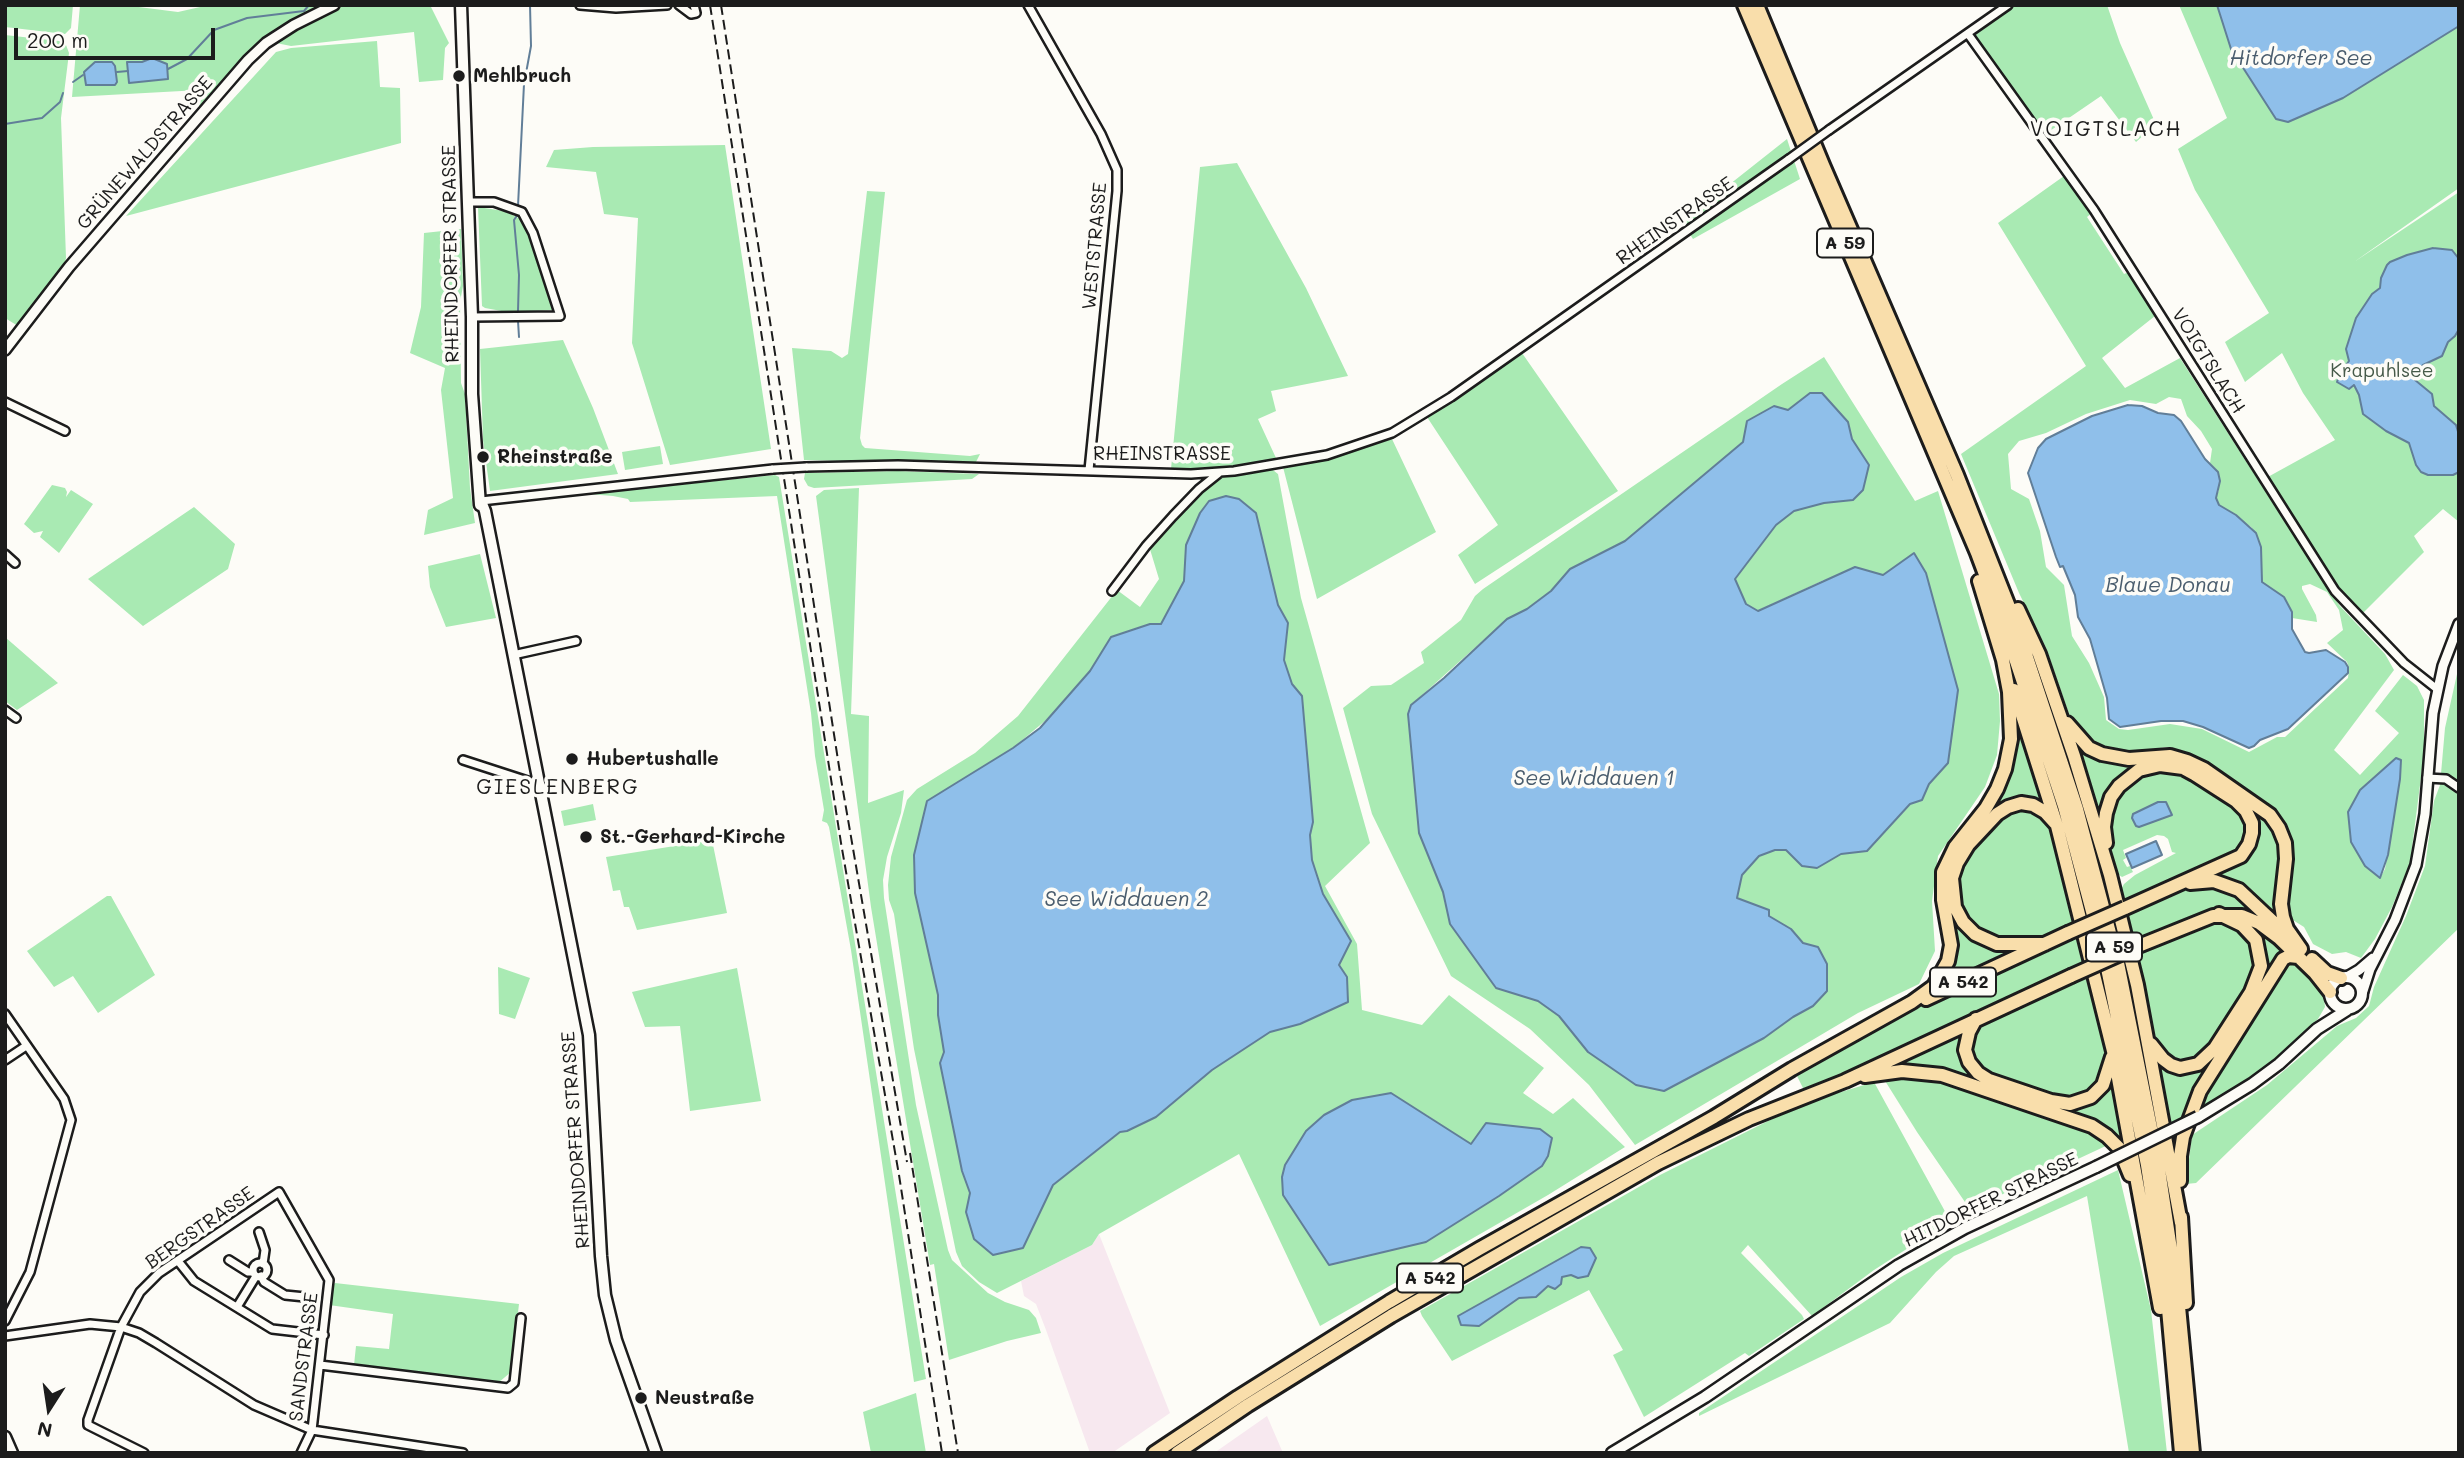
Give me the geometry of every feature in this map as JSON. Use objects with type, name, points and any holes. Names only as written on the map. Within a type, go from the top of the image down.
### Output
[{"type":"highway","name":"A 59","points":[[1744,5],[2017,627],[2052,730],[2104,905],[2139,1060],[2178,1296],[2193,1453]]},
{"type":"highway","name":"A 59","points":[[1757,5],[1952,478],[2041,733],[2093,911],[2128,1065],[2147,1165],[2166,1298],[2181,1453]]},
{"type":"highway","points":[[1952,478],[2003,660],[2057,826],[2113,1051],[2167,1352],[2175,1378]]},
{"type":"highway","points":[[1952,478],[1984,524],[2015,603],[2039,654],[2110,875],[2147,1037],[2181,1223]]},
{"type":"highway","points":[[1881,1019],[1934,986],[1948,961],[1951,945],[1943,901],[1943,872],[1955,847],[1986,808],[1997,789],[2005,769],[2011,739],[2011,713],[2003,660]]},
{"type":"highway","points":[[2059,713],[2090,748],[2102,754],[2129,760],[2170,756],[2204,769],[2270,815],[2285,843],[2286,859],[2281,897],[2283,917],[2300,953],[2283,959],[2200,1091],[2182,1138],[2181,1223],[2195,1412],[2192,1438]]},
{"type":"highway","points":[[2110,875],[2104,827],[2112,797],[2119,786],[2138,770],[2170,765],[2194,774],[2236,800],[2252,822],[2249,844],[2241,856],[2180,884]]},
{"type":"highway","points":[[2045,944],[2006,946],[1989,942],[1975,934],[1963,922],[1955,907],[1952,878],[1968,845],[1997,814],[2008,807],[2021,803],[2033,805],[2045,812],[2057,826]]},
{"type":"highway","name":"A 542","points":[[1154,1453],[1400,1296],[1881,1019],[2180,884],[2214,881],[2239,890],[2300,953],[2330,996]]},
{"type":"highway","points":[[2147,1037],[2162,1059],[2171,1065],[2180,1068],[2198,1064],[2215,1048],[2251,992],[2261,965],[2256,940],[2242,925],[2219,915]]},
{"type":"highway","name":"A 542","points":[[1178,1453],[1248,1405],[1391,1316],[1575,1208],[1692,1146],[1749,1119],[1844,1081],[2071,976],[2206,918],[2219,915],[2242,916],[2259,923],[2327,973],[2344,977]]},
{"type":"highway","points":[[1976,1019],[1969,1032],[1965,1050],[1969,1062],[1978,1073],[1989,1080],[2051,1101],[2070,1104],[2091,1097],[2107,1078],[2113,1051]]},
{"type":"highway","points":[[1844,1081],[1888,1072],[1942,1075],[2092,1126],[2119,1148],[2130,1173],[2141,1214]]},
{"type":"main road","name":"RHEINDORFER STRASSE","points":[[461,5],[472,317],[472,405],[480,513],[500,614],[509,635],[589,1035],[605,1295],[616,1340],[656,1453]]},
{"type":"main road","points":[[2344,977],[2356,980],[2363,991],[2357,1006],[2347,1010],[2337,1007],[2330,996],[2333,983],[2344,977]]},
{"type":"main road","name":"HITDORFER STRASSE","points":[[2317,1030],[2328,1012],[2330,996]]},
{"type":"main road","name":"HITDORFER STRASSE","points":[[1612,1453],[1705,1397],[1910,1259],[1965,1228],[2198,1117],[2252,1084],[2317,1030],[2347,1010]]},
{"type":"main road","points":[[5,1437],[12,1453]]},
{"type":"street","name":"GRÜNEWALDSTRASSE","points":[[5,350],[69,267],[248,60],[266,43],[294,24],[334,5]]},
{"type":"street","points":[[580,5],[667,5]]},
{"type":"street","points":[[679,5],[691,14],[696,13],[694,5]]},
{"type":"street","name":"WESTSTRASSE","points":[[1028,5],[1101,134],[1117,170],[1089,470]]},
{"type":"street","name":"RHEINSTRASSE","points":[[481,501],[806,467],[898,465],[1191,474],[1220,473],[1326,455],[1392,433],[1476,381],[2008,5]]},
{"type":"street","name":"VOIGTSLACH","points":[[1968,34],[2094,211],[2335,591],[2404,663],[2437,689]]},
{"type":"street","points":[[468,202],[494,202],[522,212],[533,233],[560,316],[472,317]]},
{"type":"street","points":[[5,402],[65,431]]},
{"type":"street","points":[[1112,591],[1146,546],[1199,489],[1220,473]]},
{"type":"street","points":[[1191,474],[1199,489]]},
{"type":"street","points":[[5,554],[15,563]]},
{"type":"street","points":[[2363,991],[2416,865],[2425,814],[2437,689],[2459,624]]},
{"type":"street","points":[[513,655],[576,640]]},
{"type":"street","points":[[5,710],[16,718]]},
{"type":"street","points":[[463,760],[540,785]]},
{"type":"street","points":[[2427,778],[2446,779],[2459,788]]},
{"type":"street","points":[[2344,977],[2359,970],[2377,954]]},
{"type":"street","points":[[5,1014],[64,1099],[71,1120],[30,1272],[5,1321]]},
{"type":"street","points":[[5,1060],[26,1046]]},
{"type":"street","name":"BERGSTRASSE","points":[[144,1453],[89,1425],[88,1420],[121,1328],[140,1292],[159,1273],[279,1192]]},
{"type":"street","name":"SANDSTRASSE","points":[[279,1192],[329,1280],[312,1430],[301,1453]]},
{"type":"street","points":[[237,1307],[257,1275],[255,1264],[264,1264],[265,1250],[259,1232]]},
{"type":"street","points":[[229,1260],[257,1275],[285,1295],[305,1297]]},
{"type":"street","points":[[178,1261],[194,1281],[272,1329],[324,1335]]},
{"type":"street","points":[[320,1365],[508,1388],[514,1384],[521,1318]]},
{"type":"street","points":[[5,1336],[90,1324],[121,1328],[139,1333],[254,1405],[312,1430],[463,1453]]},
{"type":"shaded area","points":[[1099,1234],[1170,1413],[1112,1453],[1090,1453],[1036,1304],[1024,1296],[1021,1281],[1092,1245]]},
{"type":"shaded area","points":[[1267,1416],[1283,1453],[1214,1453]]},
{"type":"green space","points":[[5,5],[73,5],[71,28],[65,34],[5,27]]},
{"type":"green space","points":[[80,5],[123,5],[178,12],[209,5],[430,5],[449,43],[445,48],[443,80],[419,82],[414,32],[291,46],[266,41],[199,108],[200,90],[72,97]]},
{"type":"green space","points":[[2013,5],[2107,5],[2120,43],[2155,122],[2153,127],[2136,142],[2101,96],[2044,135],[1974,34]]},
{"type":"green space","points":[[2179,5],[2459,5],[2459,188],[2354,262],[2459,192],[2459,522],[2443,509],[2414,536],[2424,552],[2363,613],[2340,592],[2266,478],[2335,440],[2303,393],[2282,353],[2245,382],[2225,342],[2269,313],[2195,190],[2178,149],[2227,118]]},
{"type":"green space","points":[[5,35],[59,41],[66,45],[69,53],[61,118],[66,258],[64,266],[18,326],[5,318]]},
{"type":"green space","points":[[377,41],[380,87],[400,88],[401,143],[126,216],[276,52],[291,48]]},
{"type":"green space","points":[[1787,139],[1800,179],[1693,239],[1682,222]]},
{"type":"green space","points":[[725,145],[771,449],[670,465],[632,343],[638,218],[604,214],[596,172],[546,167],[554,150]]},
{"type":"green space","points":[[1237,163],[1306,288],[1348,376],[1271,391],[1276,411],[1258,419],[1276,458],[1222,469],[1171,469],[1200,167]]},
{"type":"green space","points":[[2064,176],[2092,213],[2087,217],[2124,274],[2129,272],[2155,316],[2102,358],[2125,388],[2180,358],[2340,606],[2385,654],[2394,670],[2334,750],[2360,775],[2399,733],[2375,711],[2403,675],[2417,686],[2424,700],[2424,754],[2410,863],[2392,907],[2361,958],[2346,952],[2332,954],[2313,944],[2304,927],[2288,917],[2285,897],[2287,835],[2278,816],[2264,802],[2191,754],[2169,747],[2126,752],[2105,749],[2086,740],[2071,720],[2046,648],[2019,593],[1961,454],[2086,366],[1998,223]],"holes":[[[2169,397],[2181,399],[2187,416],[2201,431],[2212,449],[2210,463],[2216,469],[2219,490],[2216,498],[2219,505],[2251,527],[2256,534],[2261,547],[2262,582],[2284,597],[2292,611],[2292,618],[2317,622],[2302,589],[2302,586],[2310,584],[2327,592],[2339,610],[2343,630],[2327,643],[2347,662],[2348,678],[2285,737],[2277,737],[2249,752],[2202,729],[2170,724],[2128,730],[2119,729],[2106,720],[2104,697],[2089,663],[2072,636],[2064,585],[2046,567],[2040,531],[2029,499],[2011,489],[2008,454],[2019,441],[2046,433],[2086,414],[2130,400],[2156,404]],[[2396,758],[2401,760],[2400,779],[2385,869],[2380,878],[2367,868],[2351,842],[2356,796]]]},
{"type":"green space","points":[[867,191],[885,192],[860,438],[862,445],[865,448],[970,456],[980,454],[976,462],[971,464],[804,460],[792,348],[831,351],[842,358],[848,354]]},
{"type":"green space","points":[[478,207],[504,211],[523,220],[553,310],[507,312],[482,306]]},
{"type":"green space","points":[[461,229],[461,383],[465,394],[470,488],[475,523],[424,535],[428,510],[453,498],[441,390],[445,368],[410,353],[421,307],[424,233]]},
{"type":"green space","points":[[563,340],[618,474],[490,491],[483,440],[480,349]]},
{"type":"green space","points":[[1522,353],[1618,491],[1475,584],[1458,555],[1498,525],[1427,417]]},
{"type":"green space","points":[[1824,357],[1915,501],[1938,491],[1999,694],[1997,755],[1985,787],[1938,856],[1932,901],[1935,951],[1919,984],[1858,1013],[1635,1145],[1589,1085],[1530,1029],[1451,976],[1372,814],[1343,708],[1371,686],[1391,685],[1424,663],[1421,652],[1461,620],[1475,596],[1483,589]],"holes":[[[1810,393],[1848,422],[1852,439],[1853,500],[1824,503],[1794,511],[1776,525],[1735,579],[1746,604],[1757,611],[1824,580],[1883,575],[1914,554],[1926,573],[1958,690],[1948,763],[1929,784],[1922,800],[1911,804],[1867,851],[1841,854],[1817,868],[1786,850],[1775,850],[1759,856],[1742,875],[1737,898],[1768,910],[1769,916],[1791,929],[1803,943],[1818,947],[1813,1006],[1764,1038],[1636,1085],[1588,1052],[1559,1016],[1538,1001],[1495,988],[1445,904],[1443,892],[1419,833],[1408,714],[1411,705],[1507,619],[1527,609],[1551,591],[1571,569],[1625,541],[1743,442],[1747,420],[1788,410]]]},
{"type":"green space","points":[[1392,439],[1436,532],[1317,599],[1283,467],[1327,458]]},
{"type":"green space","points":[[660,446],[663,464],[625,470],[622,452]]},
{"type":"green space","points":[[1269,467],[1278,474],[1301,598],[1370,843],[1325,886],[1357,944],[1362,1010],[1422,1025],[1449,995],[1544,1068],[1523,1093],[1553,1114],[1573,1098],[1625,1147],[1548,1195],[1320,1326],[1239,1154],[1099,1234],[1092,1245],[997,1293],[979,1282],[962,1266],[956,1252],[914,1049],[894,914],[889,900],[891,857],[907,800],[917,789],[975,753],[1018,716],[1117,590],[1140,607],[1159,579],[1149,546],[1200,491],[1221,475]],"holes":[[[1256,513],[1278,605],[1288,623],[1284,660],[1292,684],[1313,822],[1310,835],[1312,860],[1323,895],[1351,941],[1339,965],[1285,1028],[1270,1032],[1212,1070],[1156,1117],[1121,1132],[1053,1185],[1023,1248],[966,1212],[970,1193],[962,1171],[940,1063],[944,1052],[938,1015],[938,995],[1013,748],[1052,715],[1090,671],[1111,637],[1150,624],[1161,624],[1184,581],[1186,545]],[[1425,1114],[1471,1145],[1499,1196],[1426,1242],[1330,1265]]]},
{"type":"green space","points":[[898,471],[979,474],[972,479],[814,488],[808,486],[804,479],[805,473]]},
{"type":"green space","points":[[775,475],[779,477],[926,1379],[914,1382],[851,950],[829,827],[822,821],[824,810],[811,713],[777,496],[630,502],[628,499],[613,496],[588,494]]},
{"type":"green space","points":[[52,485],[65,488],[66,497],[71,490],[93,504],[59,553],[40,537],[43,531],[34,533],[24,524]]},
{"type":"green space","points":[[859,488],[851,714],[869,716],[868,803],[904,790],[901,813],[887,857],[883,880],[916,1105],[952,1260],[988,1293],[1029,1310],[1036,1318],[1041,1333],[949,1360],[934,1264],[930,1265],[871,907],[816,496],[824,490]]},
{"type":"green space","points":[[194,507],[235,544],[228,569],[143,626],[88,579]]},
{"type":"green space","points":[[480,554],[496,618],[446,627],[430,587],[428,566]]},
{"type":"green space","points":[[5,637],[58,683],[17,710],[5,701]]},
{"type":"green space","points":[[2459,665],[2459,928],[2196,1183],[2186,1184],[2192,1135],[2267,1085],[2337,1026],[2356,1018],[2369,1006],[2374,987],[2425,866],[2434,801],[2440,785],[2445,728]]},
{"type":"green space","points":[[2015,708],[2048,810],[2023,800],[2009,802],[1997,809],[1972,834],[1958,853],[1950,872],[1948,893],[1956,918],[1978,942],[1997,948],[2025,949],[1934,991],[1948,970],[1953,954],[1953,930],[1945,893],[1947,869],[1955,851],[1986,812],[2003,783],[2014,741]]},
{"type":"green space","points":[[2076,739],[2090,753],[2108,761],[2132,763],[2172,760],[2188,764],[2263,813],[2277,832],[2282,852],[2277,895],[2279,921],[2237,886],[2218,879],[2205,878],[2241,863],[2240,860],[2253,844],[2257,832],[2255,819],[2241,800],[2185,764],[2172,761],[2155,762],[2130,771],[2114,784],[2104,803],[2101,825]]},
{"type":"green space","points":[[2174,770],[2233,803],[2248,823],[2247,840],[2236,854],[2122,904],[2119,893],[2124,884],[2176,853],[2172,852],[2168,839],[2157,835],[2123,850],[2126,858],[2123,860],[2133,872],[2122,877],[2116,873],[2109,839],[2109,815],[2115,796],[2143,773]]},
{"type":"green space","points":[[593,804],[596,820],[564,826],[561,811]]},
{"type":"green space","points":[[2014,807],[2041,812],[2052,829],[2078,923],[2033,940],[1990,939],[1961,915],[1955,876],[1960,862],[2000,815]]},
{"type":"green space","points":[[712,840],[727,913],[637,930],[629,907],[624,907],[620,890],[613,891],[606,857]]},
{"type":"green space","points":[[2212,885],[2233,893],[2274,929],[2245,913],[2133,944],[2125,912],[2182,889]]},
{"type":"green space","points":[[107,896],[111,896],[155,975],[98,1013],[73,976],[54,987],[27,951]]},
{"type":"green space","points":[[2248,920],[2285,949],[2204,1078],[2186,1115],[2170,1124],[2156,1060],[2193,1069],[2261,976]]},
{"type":"green space","points":[[2220,922],[2240,930],[2255,948],[2255,976],[2225,1029],[2197,1061],[2174,1063],[2157,1048],[2134,954],[2211,923]]},
{"type":"green space","points":[[2079,933],[2086,962],[1849,1075],[1805,1092],[1795,1072],[1895,1017]]},
{"type":"green space","points":[[2293,959],[2323,989],[2325,1007],[2318,1019],[2271,1063],[2230,1091],[2193,1111],[2285,961]]},
{"type":"green space","points":[[498,967],[530,978],[515,1019],[499,1014]]},
{"type":"green space","points":[[737,968],[761,1101],[690,1111],[680,1026],[645,1027],[632,992]]},
{"type":"green space","points":[[2090,971],[2108,1057],[2106,1069],[2091,1093],[2067,1099],[2051,1097],[1988,1077],[1970,1059],[1970,1035],[1977,1025]]},
{"type":"green space","points":[[1967,1029],[1974,1073],[2074,1105],[2112,1071],[2127,1145],[2122,1148],[2118,1142],[1969,1079],[1880,1070]]},
{"type":"green space","points":[[1882,1076],[1932,1076],[2089,1129],[2110,1144],[1973,1208],[1967,1205]]},
{"type":"green space","points":[[1874,1082],[1947,1215],[1947,1223],[1874,1270],[1812,1316],[1748,1245],[1741,1253],[1804,1319],[1749,1356],[1745,1353],[1644,1417],[1613,1355],[1623,1350],[1589,1290],[1452,1361],[1422,1316],[1420,1311],[1660,1175],[1818,1099]],"holes":[[[1580,1248],[1591,1248],[1578,1278],[1571,1275],[1562,1277],[1561,1284],[1548,1286],[1536,1297],[1519,1298],[1458,1316]]]},
{"type":"green space","points":[[2118,1170],[2151,1310],[2167,1453],[2129,1453],[2087,1196],[1954,1256],[1890,1323],[1699,1416],[1699,1413],[1901,1277],[1943,1253]]},
{"type":"green space","points":[[335,1283],[519,1304],[511,1372],[498,1383],[354,1365],[356,1346],[389,1349],[393,1314],[329,1305],[331,1287]]},
{"type":"green space","points":[[916,1393],[926,1453],[871,1453],[863,1412]]},
{"type":"water","name":"Hitdorfer See","points":[[2217,5],[2459,5],[2459,26],[2343,98],[2288,122],[2276,119],[2231,49]]},
{"type":"water","points":[[152,58],[167,64],[168,79],[129,83],[127,62],[142,62]]},
{"type":"water","points":[[95,62],[112,62],[115,66],[115,85],[86,85],[84,72]]},
{"type":"water","name":"Krapuhlsee","points":[[2433,248],[2452,250],[2459,259],[2459,329],[2448,342],[2442,356],[2423,365],[2415,380],[2432,394],[2434,406],[2456,425],[2459,435],[2459,472],[2453,475],[2428,475],[2421,472],[2409,443],[2386,431],[2363,414],[2354,385],[2349,389],[2337,382],[2349,361],[2346,349],[2356,318],[2372,294],[2380,288],[2387,265],[2407,255]]},
{"type":"water","name":"See Widdauen 1","points":[[1810,393],[1822,393],[1848,422],[1852,439],[1869,465],[1863,490],[1853,500],[1824,503],[1794,511],[1776,525],[1735,579],[1746,604],[1758,611],[1855,567],[1883,575],[1914,553],[1926,573],[1958,690],[1948,763],[1929,784],[1922,800],[1910,804],[1867,851],[1841,854],[1817,868],[1802,866],[1786,850],[1775,850],[1759,856],[1742,875],[1737,898],[1769,910],[1769,916],[1791,929],[1803,943],[1818,947],[1827,964],[1827,991],[1813,1006],[1764,1038],[1664,1091],[1636,1085],[1588,1052],[1559,1016],[1538,1001],[1496,988],[1450,924],[1443,892],[1419,833],[1408,714],[1411,705],[1507,619],[1527,609],[1551,591],[1570,569],[1625,541],[1743,442],[1747,421],[1774,406],[1788,410]]},
{"type":"water","name":"Blaue Donau","points":[[2128,405],[2174,415],[2181,421],[2205,459],[2218,472],[2220,481],[2216,498],[2219,505],[2236,515],[2256,533],[2261,547],[2262,582],[2284,597],[2292,612],[2292,629],[2305,652],[2326,650],[2345,662],[2348,667],[2348,673],[2288,729],[2260,740],[2249,748],[2183,721],[2120,727],[2109,719],[2107,698],[2090,639],[2078,617],[2075,595],[2063,566],[2060,567],[2056,557],[2028,473],[2038,448],[2046,439],[2092,416]]},
{"type":"water","name":"See Widdauen 2","points":[[1226,496],[1239,499],[1256,513],[1278,605],[1288,623],[1284,660],[1292,684],[1302,696],[1313,822],[1310,835],[1312,860],[1323,894],[1351,941],[1339,965],[1347,977],[1348,1002],[1300,1024],[1270,1032],[1212,1070],[1156,1117],[1120,1132],[1053,1185],[1023,1248],[993,1255],[974,1239],[966,1212],[970,1193],[962,1171],[940,1063],[944,1052],[938,995],[915,893],[914,855],[927,801],[1013,748],[1040,728],[1090,671],[1111,637],[1150,624],[1161,624],[1184,581],[1186,545],[1200,513],[1209,501]]},
{"type":"water","points":[[2396,758],[2401,760],[2400,779],[2388,855],[2380,878],[2365,866],[2351,842],[2348,812],[2360,790]]},
{"type":"water","points":[[2158,802],[2166,802],[2172,815],[2136,826],[2133,814]]},
{"type":"water","points":[[2156,841],[2162,855],[2132,868],[2126,854]]},
{"type":"water","points":[[1391,1093],[1471,1144],[1486,1123],[1540,1129],[1552,1138],[1548,1156],[1542,1166],[1426,1242],[1329,1265],[1283,1195],[1282,1177],[1285,1165],[1306,1131],[1324,1115],[1352,1100]]},
{"type":"water","points":[[1581,1247],[1590,1248],[1596,1258],[1588,1276],[1562,1277],[1561,1284],[1555,1289],[1548,1286],[1536,1297],[1519,1298],[1479,1326],[1461,1325],[1458,1316]]},
{"type":"waterway","points":[[168,69],[187,59],[214,30],[247,18],[304,11],[309,5]]},
{"type":"waterway","points":[[518,206],[524,84],[531,46],[530,5]]},
{"type":"waterway","points":[[117,72],[128,71]]},
{"type":"waterway","points":[[73,82],[83,75]]},
{"type":"waterway","points":[[5,124],[42,118],[60,102],[63,93]]},
{"type":"waterway","points":[[518,214],[514,220],[519,275],[518,311]]},
{"type":"waterway","points":[[518,321],[519,337]]},
{"type":"railway","points":[[710,5],[841,843],[899,1175],[942,1453]]},
{"type":"railway","points":[[721,5],[840,773],[907,1162]]},
{"type":"railway","points":[[910,1153],[958,1453]]},
{"type":"place","name":"Mehlbruch","points":[[459,76]]},
{"type":"place","name":"Rheinstraße","points":[[483,457]]},
{"type":"place","name":"Hubertushalle","points":[[572,759]]},
{"type":"place","name":"St.-Gerhard-Kirche","points":[[586,837]]},
{"type":"place","name":"Neustraße","points":[[641,1398]]},
{"type":"district","name":"VOIGTSLACH","points":[[2106,130]]},
{"type":"district","name":"GIESLENBERG","points":[[558,788]]}]
